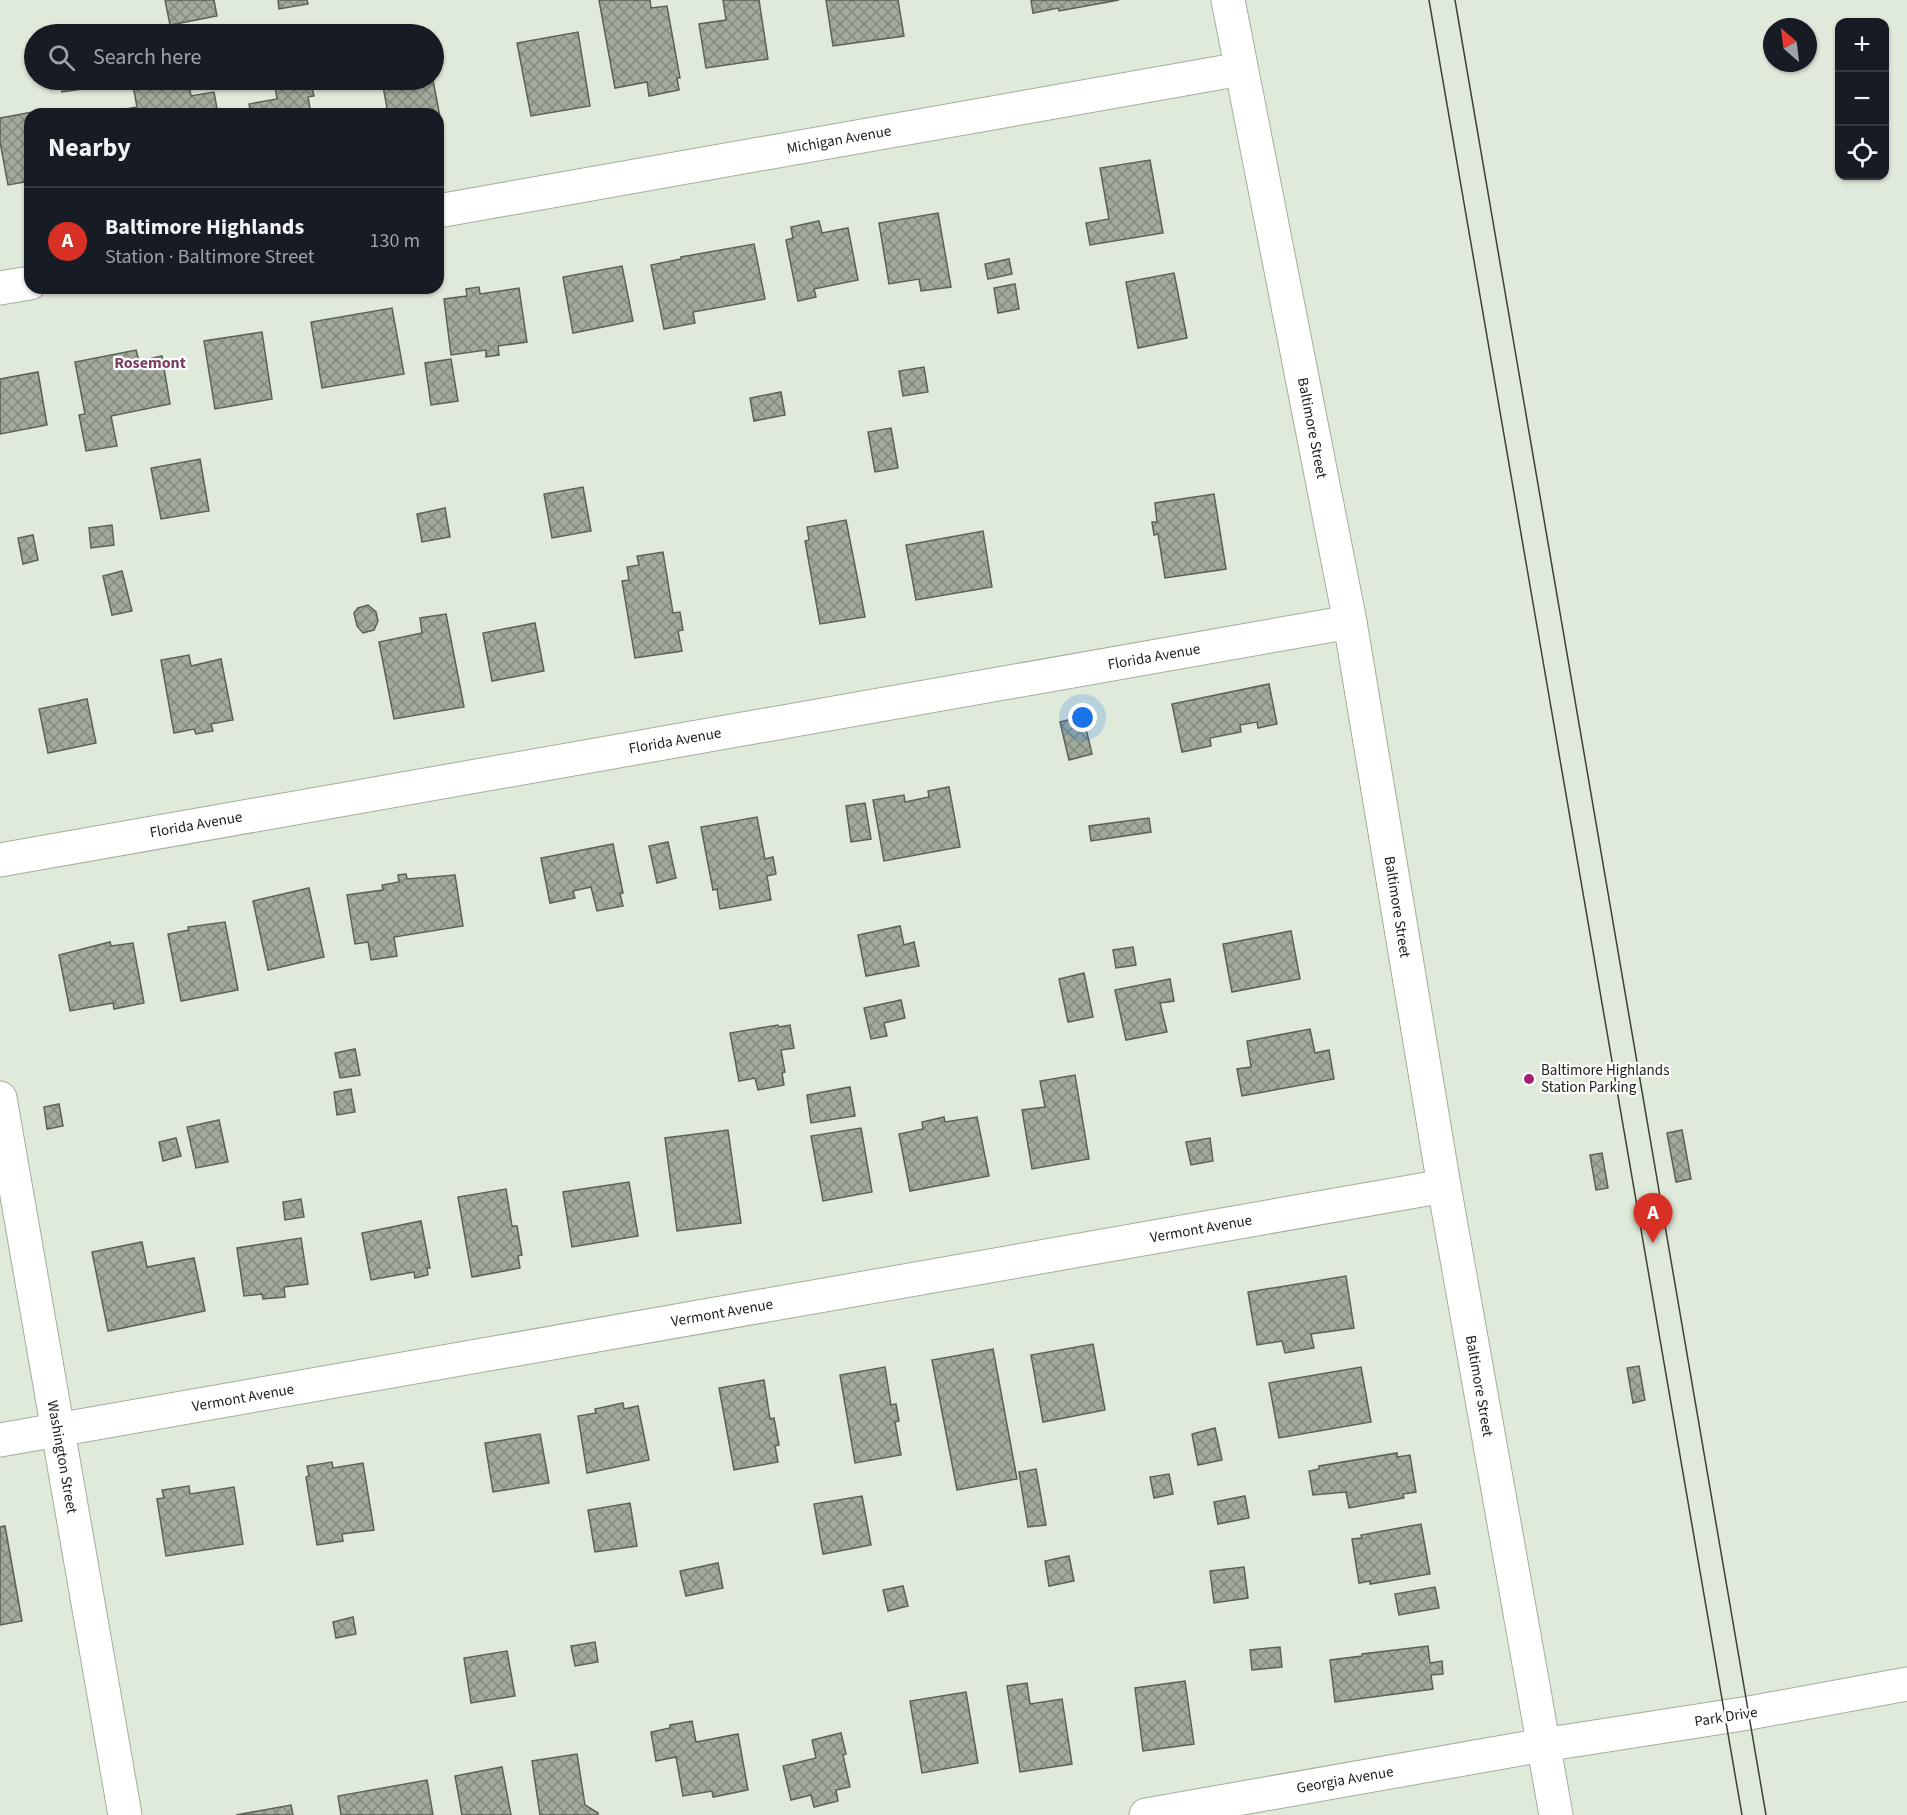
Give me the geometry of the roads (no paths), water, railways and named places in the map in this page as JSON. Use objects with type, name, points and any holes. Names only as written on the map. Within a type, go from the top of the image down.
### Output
[{"type":"street","name":"Baltimore Street","points":[[1228,0],[1350,622],[1444,1186],[1556,1815]]},
{"type":"street","name":"Michigan Avenue","points":[[444,210],[1241,69]]},
{"type":"street","points":[[0,288],[24,284]]},
{"type":"street","name":"Florida Avenue","points":[[0,860],[1350,622]]},
{"type":"street","name":"Washington Street","points":[[0,1098],[125,1815]]},
{"type":"street","name":"Vermont Avenue","points":[[0,1440],[1444,1186]]},
{"type":"street","name":"Park Drive","points":[[1543,1745],[1749,1713],[1907,1684]]},
{"type":"street","name":"Georgia Avenue","points":[[1146,1815],[1543,1745]]},
{"type":"tram line","points":[[1429,0],[1742,1815]]},
{"type":"tram line","points":[[1455,0],[1766,1815]]},
{"type":"place","name":"Baltimore Highlands Station Parking","points":[[1529,1079]]},
{"type":"place","name":"Baltimore Highlands","points":[[1653,1243]]},
{"type":"district","name":"Rosemont","points":[[150,363]]}]
